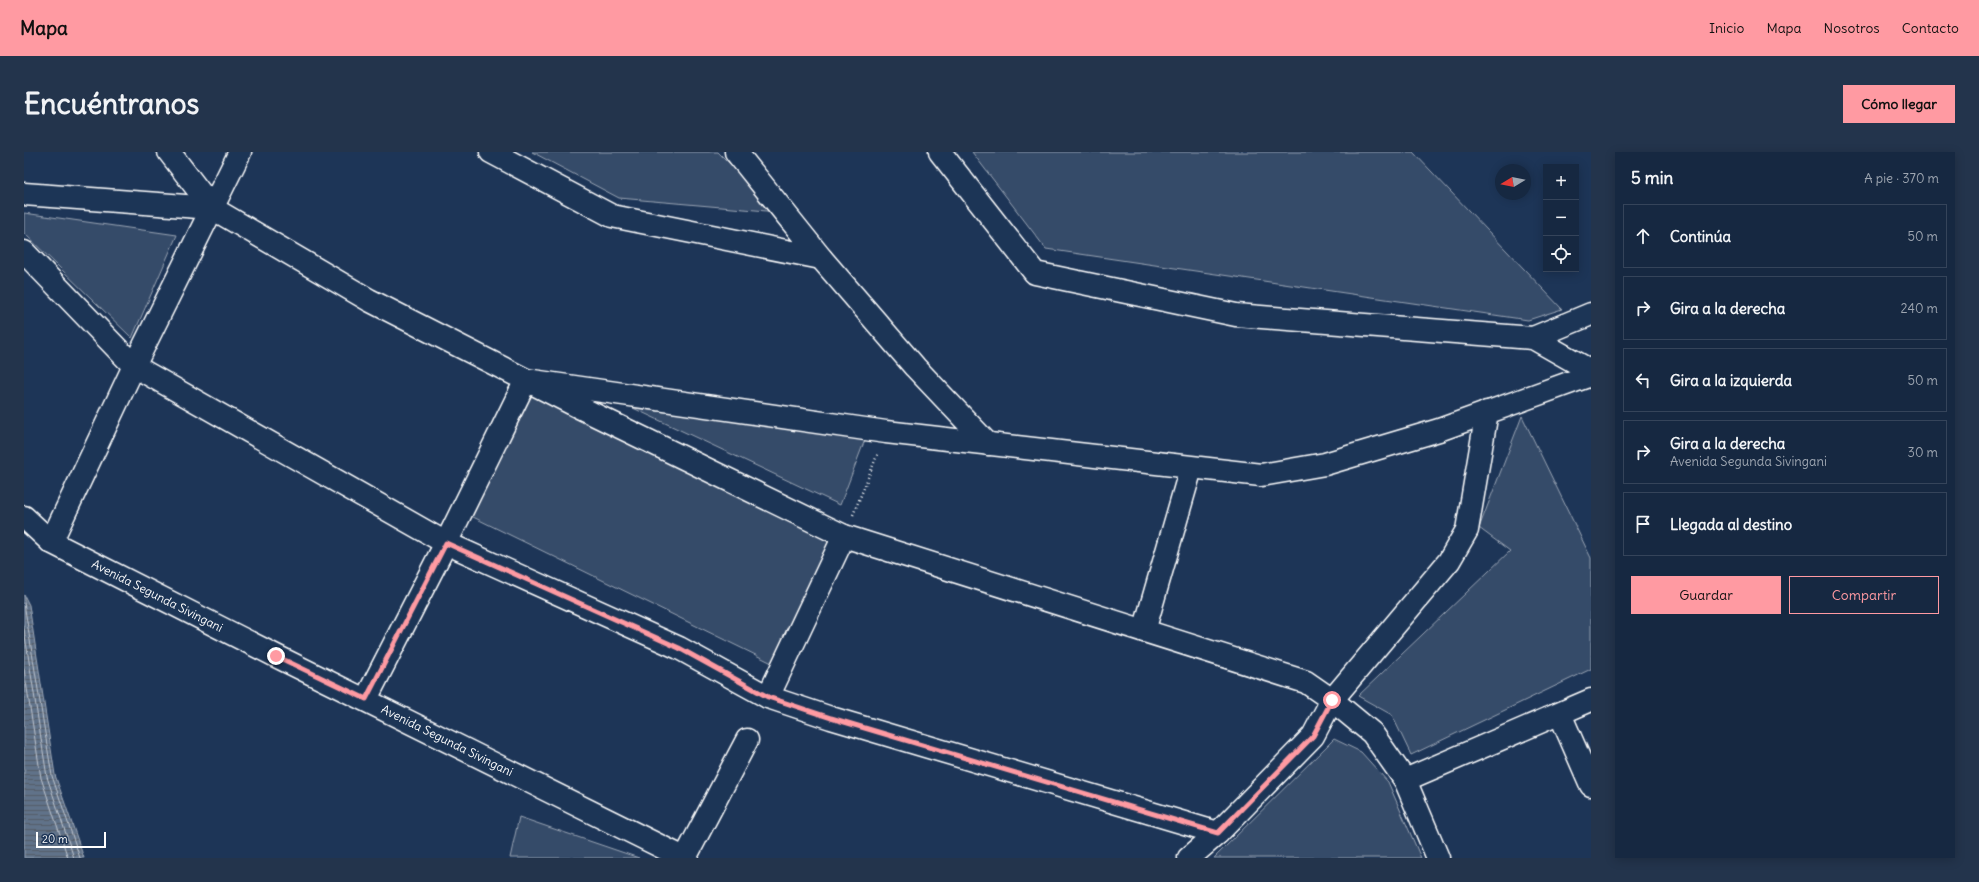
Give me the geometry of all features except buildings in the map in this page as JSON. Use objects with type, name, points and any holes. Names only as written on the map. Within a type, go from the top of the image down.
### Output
[{"type":"street","points":[[169,152],[212,208],[369,300],[526,380],[844,536],[1306,682],[1332,700],[1372,733],[1405,780],[1438,858]]},
{"type":"street","points":[[51,542],[134,366],[240,152]]},
{"type":"street","points":[[491,152],[612,216],[821,258]]},
{"type":"street","points":[[736,152],[821,258],[915,367],[988,444]]},
{"type":"street","points":[[940,152],[1035,273],[1236,315],[1533,338],[1591,371]]},
{"type":"street","points":[[24,194],[212,208]]},
{"type":"street","points":[[24,252],[134,366],[446,543],[679,648],[768,697],[838,720],[1218,833]]},
{"type":"street","points":[[1533,338],[1591,314]]},
{"type":"street","points":[[526,380],[886,432],[1191,468],[1261,474],[1325,464],[1439,430],[1591,375]]},
{"type":"street","points":[[366,699],[446,543],[526,380]]},
{"type":"street","points":[[1189,858],[1218,833],[1313,736],[1332,700],[1449,561],[1467,530],[1487,412]]},
{"type":"street","points":[[1144,631],[1191,468]]},
{"type":"street","name":"Avenida Segunda Sivingani","points":[[24,517],[51,542],[276,656],[366,699],[684,858]]},
{"type":"street","points":[[768,697],[844,536]]},
{"type":"street","points":[[1405,780],[1591,700]]},
{"type":"street","points":[[1560,714],[1591,785]]},
{"type":"street","points":[[684,858],[746,740]]},
{"type":"path","points":[[844,536],[886,432]]},
{"type":"shaded area","points":[[532,152],[718,152],[778,212],[619,198]]},
{"type":"shaded area","points":[[972,152],[1413,152],[1562,309],[1528,320],[1046,249]]},
{"type":"shaded area","points":[[24,213],[177,235],[132,338],[24,233]]},
{"type":"shaded area","points":[[529,390],[834,538],[774,664],[469,515]]},
{"type":"shaded area","points":[[633,408],[866,437],[840,505]]},
{"type":"shaded area","points":[[1522,416],[1591,558],[1591,669],[1411,755],[1392,715],[1358,696],[1510,551],[1479,528]]},
{"type":"shaded area","points":[[1334,739],[1361,752],[1388,782],[1421,858],[1214,858]]},
{"type":"shaded area","points":[[519,817],[639,858],[510,858]]},
{"type":"water","points":[[24,595],[29,605],[55,775],[84,858],[24,858]]},
{"type":"route","points":[[276,656],[366,699],[446,543],[679,648],[768,697],[831,718],[1218,833],[1313,736],[1332,700]]}]
